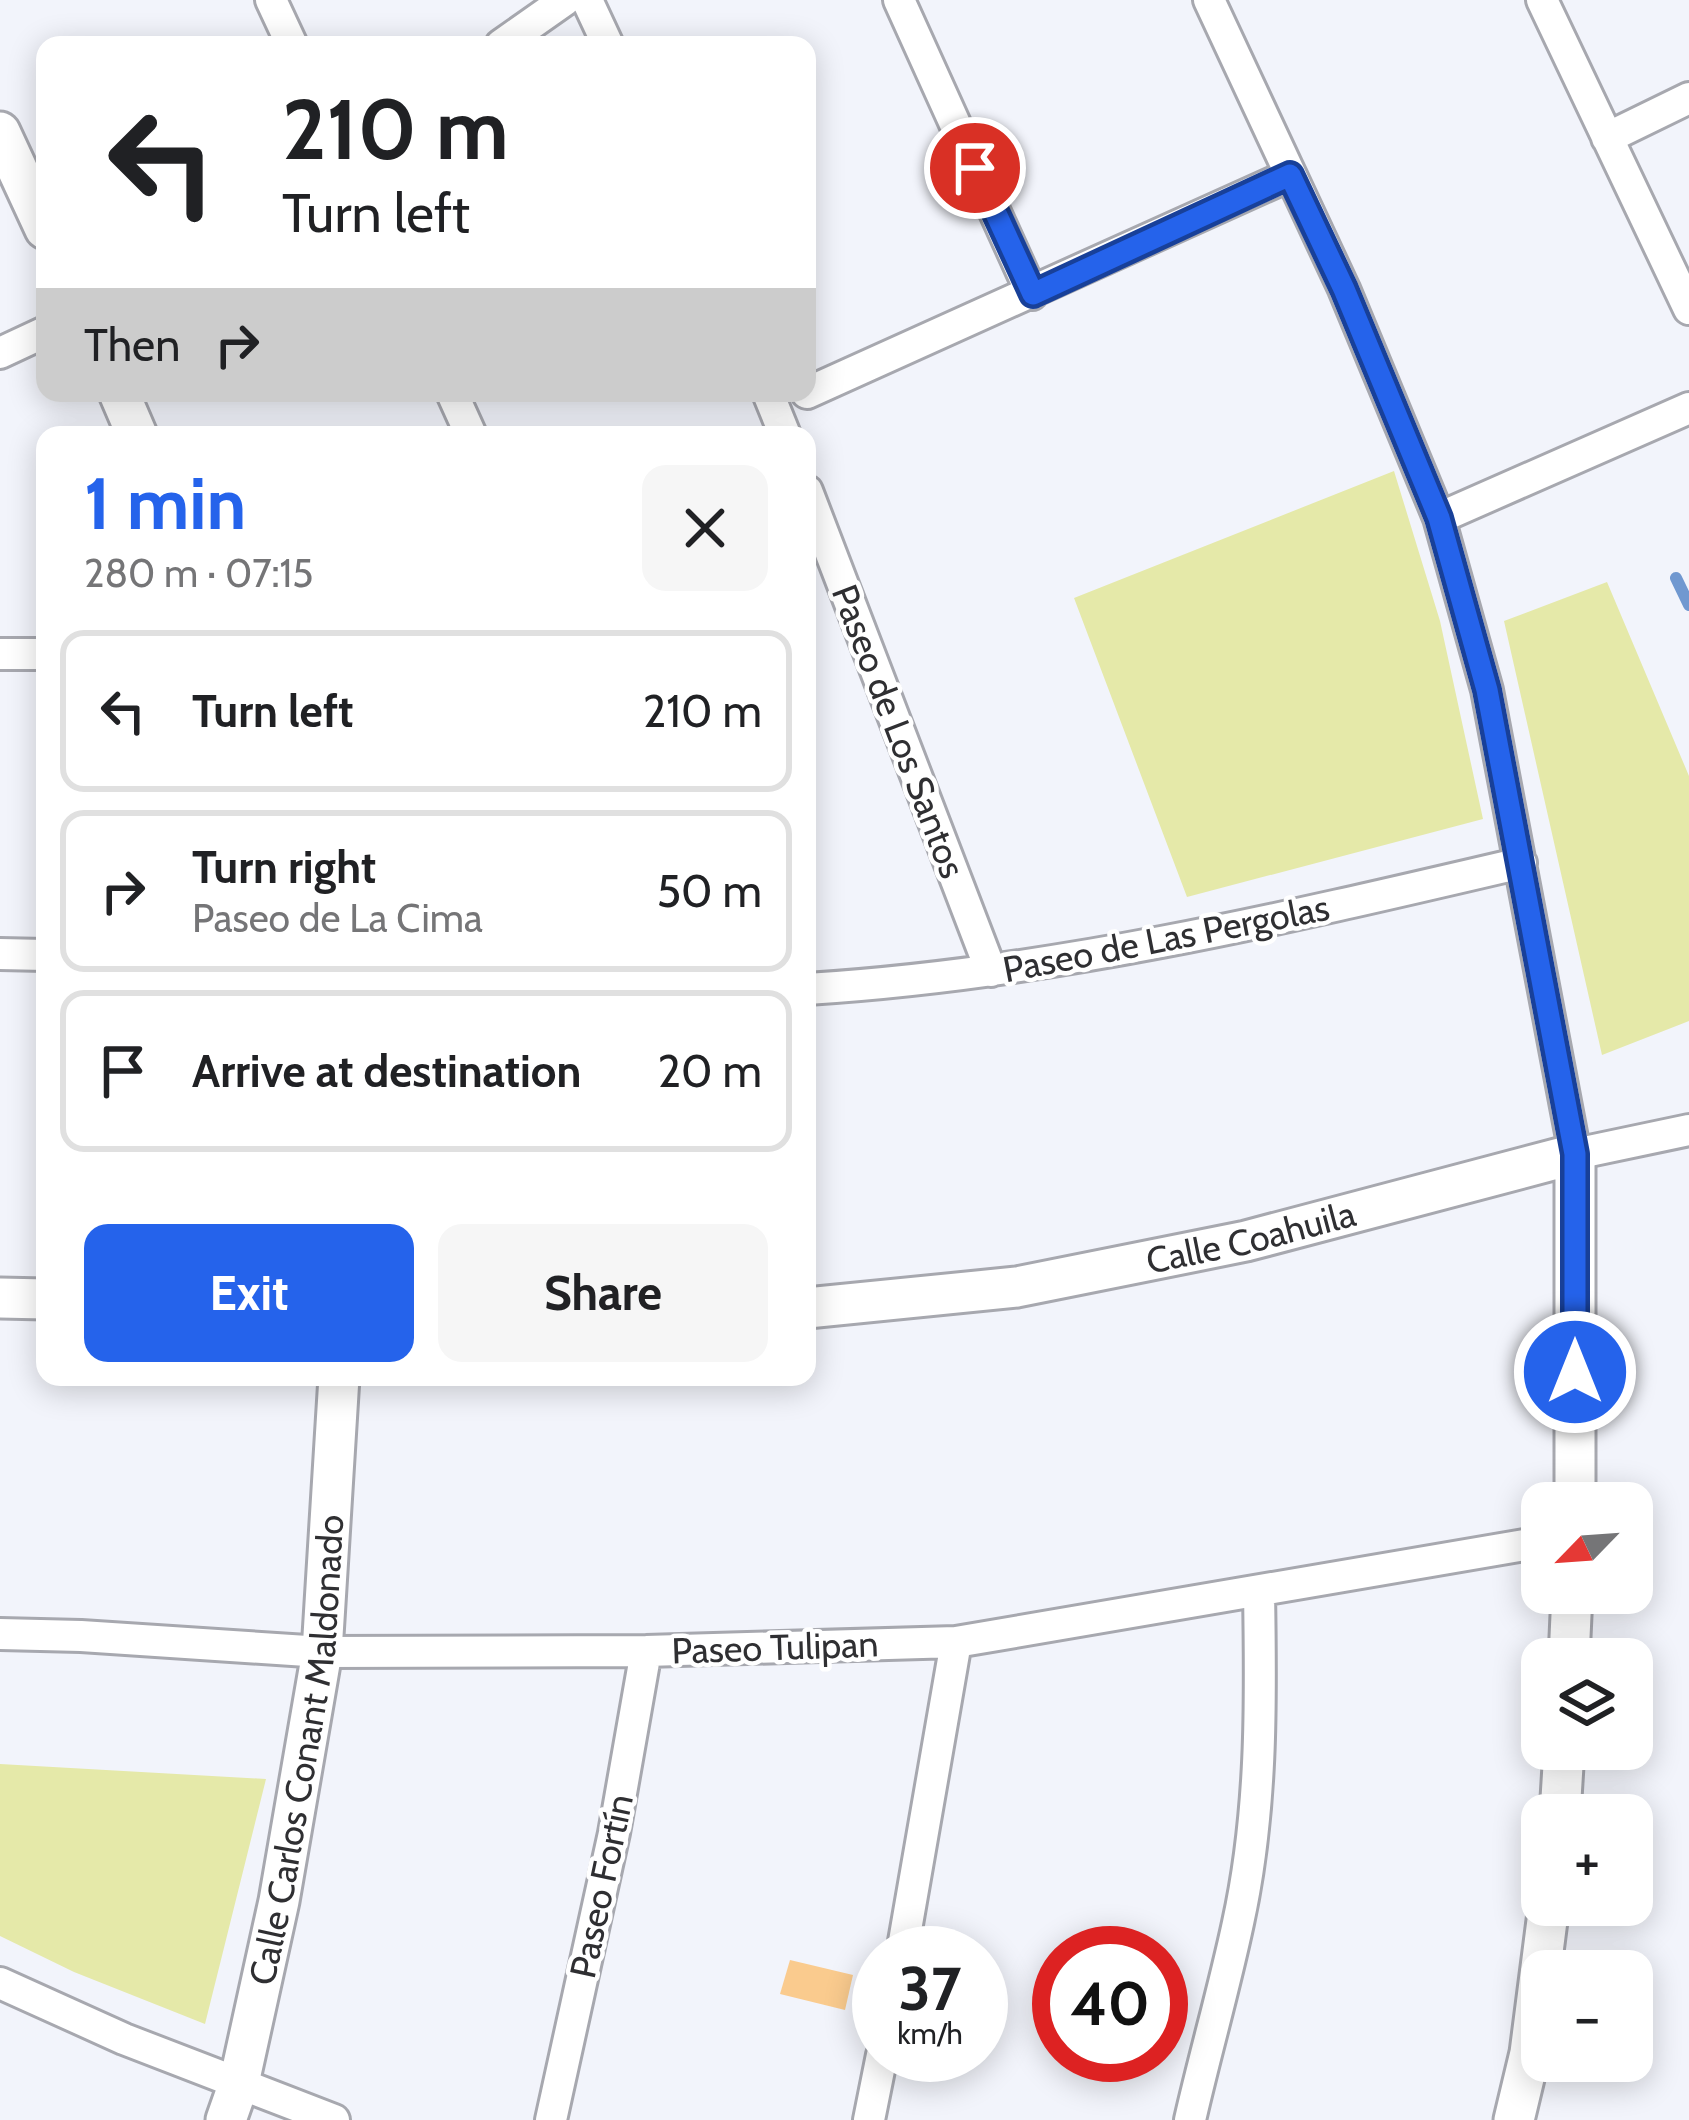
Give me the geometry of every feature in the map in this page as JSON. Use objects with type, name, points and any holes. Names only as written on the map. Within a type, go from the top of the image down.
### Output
[{"type":"street","points":[[272,0],[288,36]]},
{"type":"street","points":[[514,36],[566,0]]},
{"type":"street","points":[[587,0],[604,36]]},
{"type":"street","points":[[899,0],[1033,294]]},
{"type":"street","points":[[1209,0],[1344,289],[1439,518],[1487,690],[1575,1154],[1575,1482]]},
{"type":"street","points":[[1542,0],[1689,309]]},
{"type":"street","points":[[1607,138],[1689,98]]},
{"type":"street","points":[[0,132],[36,210]]},
{"type":"street","points":[[816,389],[1290,175]]},
{"type":"street","points":[[0,353],[36,336]]},
{"type":"street","points":[[1439,518],[1689,408]]},
{"type":"street","name":"Paseo de Los Santos","points":[[816,514],[991,971]]},
{"type":"street","points":[[0,653],[36,654]]},
{"type":"street","name":"Paseo de Las Pergolas","points":[[816,988],[991,971],[1267,922],[1521,863]]},
{"type":"street","points":[[0,954],[36,955]]},
{"type":"street","name":"Calle Coahuila","points":[[816,1307],[1040,1282],[1246,1241],[1575,1154],[1689,1130]]},
{"type":"street","points":[[0,1298],[36,1300]]},
{"type":"street","name":"Calle Carlos Conant Maldonado","points":[[226,2120],[239,2083],[279,1901],[322,1652],[338,1386]]},
{"type":"street","name":"Paseo Tulipan","points":[[0,1634],[322,1652],[646,1651],[956,1642],[1521,1546]]},
{"type":"street","points":[[1190,2120],[1239,1920],[1254,1817],[1262,1715],[1259,1592]]},
{"type":"street","points":[[907,1926],[956,1642]]},
{"type":"street","name":"Paseo Fortín","points":[[551,2120],[614,1833],[646,1651]]},
{"type":"street","points":[[1514,2120],[1530,2053],[1547,1926]]},
{"type":"street","points":[[0,1983],[124,2039],[334,2120]]},
{"type":"street","points":[[869,2120],[877,2082]]},
{"type":"green space","points":[[1394,471],[1440,621],[1483,819],[1187,897],[1074,598]]},
{"type":"green space","points":[[1607,582],[1689,776],[1689,1021],[1602,1055],[1504,621]]},
{"type":"green space","points":[[0,1764],[266,1779],[205,2024],[74,1972],[0,1936]]},
{"type":"building","points":[[790,1960],[852,1975],[845,2010],[780,1994]]},
{"type":"waterway","points":[[1676,578],[1689,605]]},
{"type":"route","points":[[975,168],[1033,294],[1290,175],[1344,289],[1439,518],[1487,690],[1575,1154],[1575,1372]]}]
